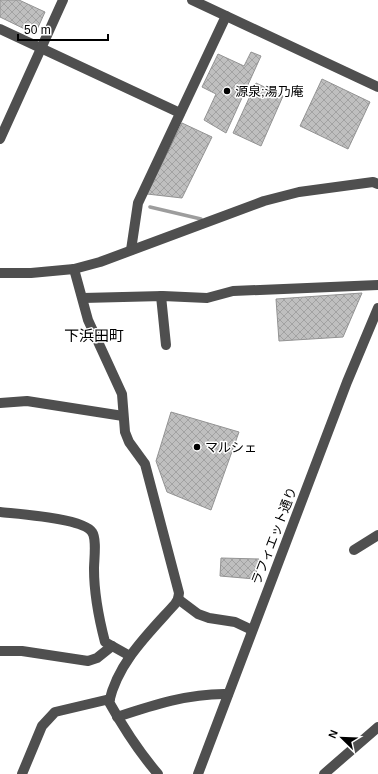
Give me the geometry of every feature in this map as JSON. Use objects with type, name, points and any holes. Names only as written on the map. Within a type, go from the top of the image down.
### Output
[{"type":"street","points":[[0,139],[63,0]]},
{"type":"street","points":[[192,0],[378,87]]},
{"type":"street","points":[[131,250],[138,203],[226,16]]},
{"type":"street","points":[[0,29],[180,113]]},
{"type":"street","points":[[0,273],[31,273],[74,269],[100,262],[264,201],[299,192],[373,182],[378,184]]},
{"type":"street","points":[[74,269],[88,320],[122,394],[124,432],[129,442],[145,464],[179,593],[178,599],[130,656],[112,687],[109,702],[117,717],[158,774]]},
{"type":"street","points":[[83,298],[161,296],[207,298],[232,291],[378,285]]},
{"type":"street","points":[[161,296],[166,345]]},
{"type":"street","name":"ラフィエット通り","points":[[198,774],[344,389],[378,308]]},
{"type":"street","points":[[0,404],[27,401],[123,416]]},
{"type":"street","points":[[0,512],[49,517],[84,526],[92,532],[95,541],[94,580],[105,642],[130,656]]},
{"type":"street","points":[[354,550],[378,534]]},
{"type":"street","points":[[178,599],[198,614],[209,618],[235,622],[252,630]]},
{"type":"street","points":[[0,651],[22,651],[88,661],[97,658],[112,646]]},
{"type":"street","points":[[117,717],[149,706],[179,699],[211,694],[228,694]]},
{"type":"street","points":[[22,774],[42,726],[55,712],[110,699]]},
{"type":"street","points":[[324,774],[378,727]]},
{"type":"building","points":[[0,0],[19,0],[45,12],[35,34],[0,17]]},
{"type":"building","name":"源泉;湯乃庵","points":[[251,52],[261,56],[226,133],[204,120],[216,94],[202,87],[218,54],[244,66]]},
{"type":"building","points":[[322,79],[370,102],[348,149],[300,126]]},
{"type":"building","points":[[256,83],[283,96],[261,146],[233,133]]},
{"type":"building","points":[[182,123],[212,137],[182,198],[147,194]]},
{"type":"building","points":[[362,293],[343,337],[279,341],[276,299]]},
{"type":"building","name":"マルシェ","points":[[171,412],[239,432],[211,510],[167,492],[156,461]]},
{"type":"building","points":[[221,558],[259,559],[255,579],[220,576]]},
{"type":"waterway","points":[[150,207],[201,219]]},
{"type":"place","name":"源泉;湯乃庵","points":[[227,91]]},
{"type":"place","name":"マルシェ","points":[[197,447]]},
{"type":"district","name":"下浜田町","points":[[94,335]]}]
